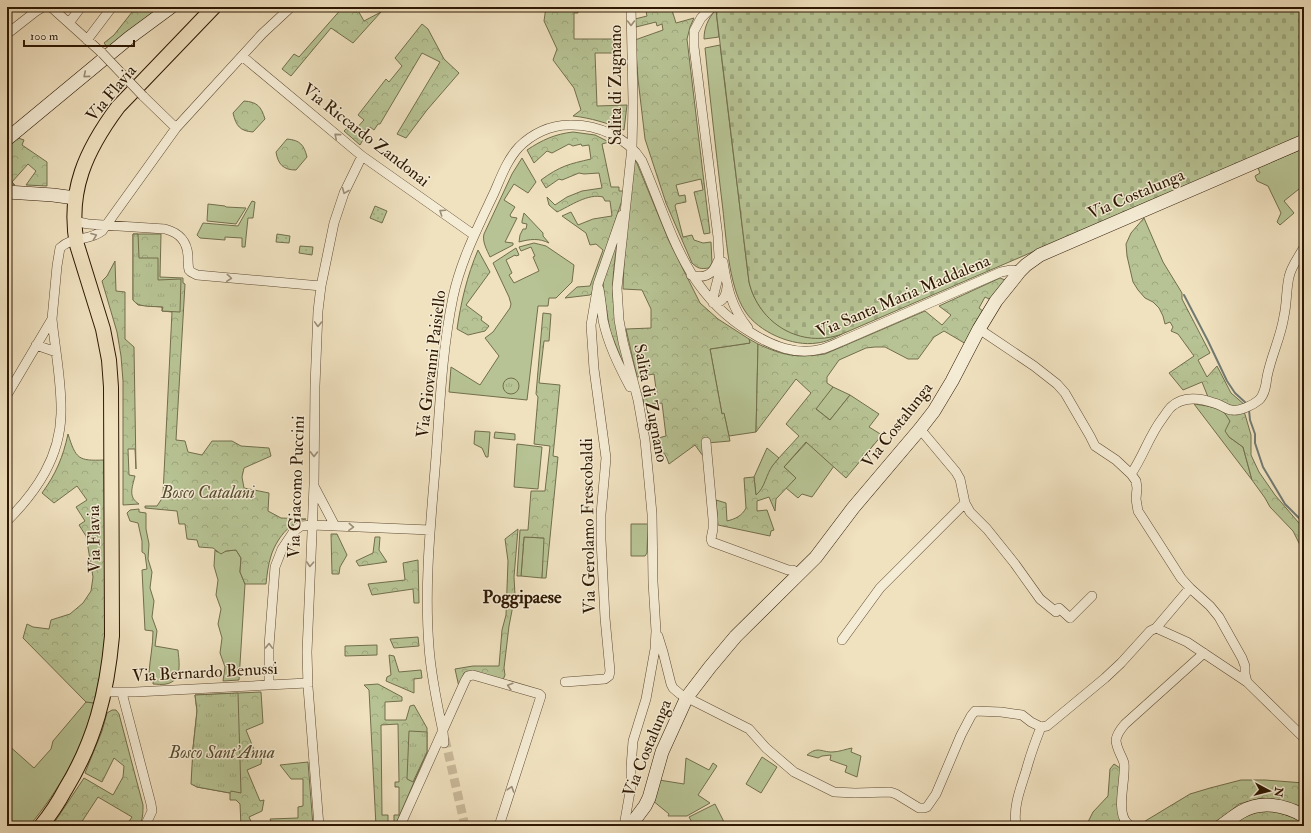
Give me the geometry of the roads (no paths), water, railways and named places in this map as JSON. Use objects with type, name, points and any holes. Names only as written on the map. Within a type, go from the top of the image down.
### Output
[{"type":"main road","name":"Via Flavia","points":[[41,826],[56,806],[74,774],[95,727],[105,692],[110,665],[112,636],[111,387],[109,360],[103,329],[76,240],[74,221],[75,198],[82,169],[88,153],[107,122],[118,107],[214,7]]},
{"type":"street","points":[[7,34],[31,10],[43,7]]},
{"type":"street","points":[[51,7],[102,53],[176,128]]},
{"type":"street","points":[[69,23],[81,7]]},
{"type":"street","points":[[87,40],[112,7]]},
{"type":"street","points":[[7,139],[129,38],[171,7]]},
{"type":"street","points":[[7,520],[22,506],[40,482],[56,450],[61,414],[59,376],[52,319],[60,248],[64,244],[98,235],[108,225],[176,128],[262,34],[291,7]]},
{"type":"street","name":"Salita di Zugnano","points":[[624,826],[631,786],[633,741],[646,699],[656,648],[651,501],[645,440],[638,400],[623,342],[618,306],[618,272],[632,147],[633,102],[631,7]]},
{"type":"street","name":"Via Santa Maria Maddalena","points":[[712,7],[701,18],[694,31],[694,47],[718,237],[718,279],[713,297],[713,303],[733,321],[754,335],[776,346],[793,351],[821,349],[1001,272],[1011,270],[1020,271]]},
{"type":"street","name":"Via Riccardo Zandonai","points":[[242,56],[362,156],[474,235]]},
{"type":"street","name":"Via Giovanni Paisiello","points":[[444,738],[428,647],[427,579],[446,341],[457,282],[474,235],[512,156],[520,146],[536,134],[560,125],[579,125],[598,129],[627,142],[642,161],[668,226],[691,274],[713,303]]},
{"type":"street","name":"Via Costalunga","points":[[630,826],[649,798],[662,752],[687,697],[736,636],[816,557],[853,508],[934,412],[952,381],[978,329],[996,301],[1020,271],[1040,255],[1304,141]]},
{"type":"street","name":"Via Giacomo Puccini","points":[[319,826],[307,683],[308,600],[314,485],[315,386],[318,311],[321,286],[334,223],[344,194],[362,156]]},
{"type":"street","points":[[7,192],[75,198]]},
{"type":"street","name":"Via Gerolamo Frescobaldi","points":[[565,682],[604,679],[609,676],[610,671],[605,618],[601,540],[601,514],[606,458],[596,391],[591,325],[592,312],[598,284],[627,202]]},
{"type":"street","points":[[74,221],[88,224],[165,228],[174,231],[185,242],[188,252],[190,272],[197,275],[321,286]]},
{"type":"street","name":"Via Santa Maria Maddalena","points":[[718,237],[727,287],[736,310],[754,335]]},
{"type":"street","points":[[1131,474],[1157,426],[1171,407],[1178,402],[1197,399],[1235,410],[1249,406],[1260,399],[1263,394],[1270,363],[1284,316],[1288,278],[1304,247]]},
{"type":"street","points":[[691,274],[698,277],[710,274],[719,258]]},
{"type":"street","name":"Via Gerolamo Frescobaldi","points":[[598,284],[608,339],[622,372],[638,400]]},
{"type":"street","points":[[713,303],[720,302],[724,298],[727,287]]},
{"type":"street","points":[[7,394],[52,319]]},
{"type":"street","points":[[978,329],[1034,366],[1057,384],[1065,393],[1095,446],[1116,460],[1131,474],[1136,481],[1138,488],[1136,499],[1138,511],[1181,578],[1219,616],[1242,658],[1245,666],[1247,682]]},
{"type":"street","points":[[36,345],[56,352]]},
{"type":"street","points":[[920,429],[960,479],[965,503],[970,512],[987,529],[1040,599],[1056,612],[1059,608],[1070,618],[1092,596]]},
{"type":"street","points":[[706,442],[713,514],[712,542],[788,570],[793,570],[798,575]]},
{"type":"street","points":[[314,485],[335,526]]},
{"type":"street","points":[[842,640],[880,588],[965,503]]},
{"type":"street","points":[[269,685],[269,646],[275,567],[282,548],[294,531],[301,526],[312,525],[430,530]]},
{"type":"street","points":[[656,631],[663,652],[670,684],[673,688],[680,694],[750,729],[766,748],[794,772],[834,792],[890,792],[919,808],[927,807],[936,794],[961,735],[975,711],[1001,712],[1022,715],[1041,727],[1047,726],[1105,678],[1150,631],[1156,628],[1190,588]]},
{"type":"street","points":[[1156,628],[1187,642],[1247,682],[1304,738]]},
{"type":"street","points":[[1130,826],[1125,821],[1123,814],[1122,804],[1125,772],[1124,762],[1117,744],[1118,734],[1125,724],[1204,653]]},
{"type":"street","points":[[400,826],[444,738],[454,708],[468,676],[473,675],[539,694],[541,696],[499,826]]},
{"type":"street","name":"Via Bernardo Benussi","points":[[105,692],[122,693],[307,683]]},
{"type":"street","points":[[122,693],[151,804],[152,811],[145,826]]},
{"type":"street","points":[[1016,826],[1015,814],[1017,798],[1034,743],[1041,727]]},
{"type":"street","points":[[1221,826],[1242,811],[1262,805],[1284,807],[1304,816]]},
{"type":"waterway","points":[[1184,295],[1227,381],[1235,393],[1247,404]]},
{"type":"waterway","points":[[1249,410],[1250,420],[1255,434],[1255,443],[1263,467],[1285,504],[1304,523]]},
{"type":"tunnel","points":[[445,739],[465,826]]},
{"type":"district","name":"Poggipaese","points":[[522,597]]},
{"type":"park label","name":"Bosco Catalani","points":[[208,492]]},
{"type":"park label","name":"Bosco Sant'Anna","points":[[222,752]]}]
